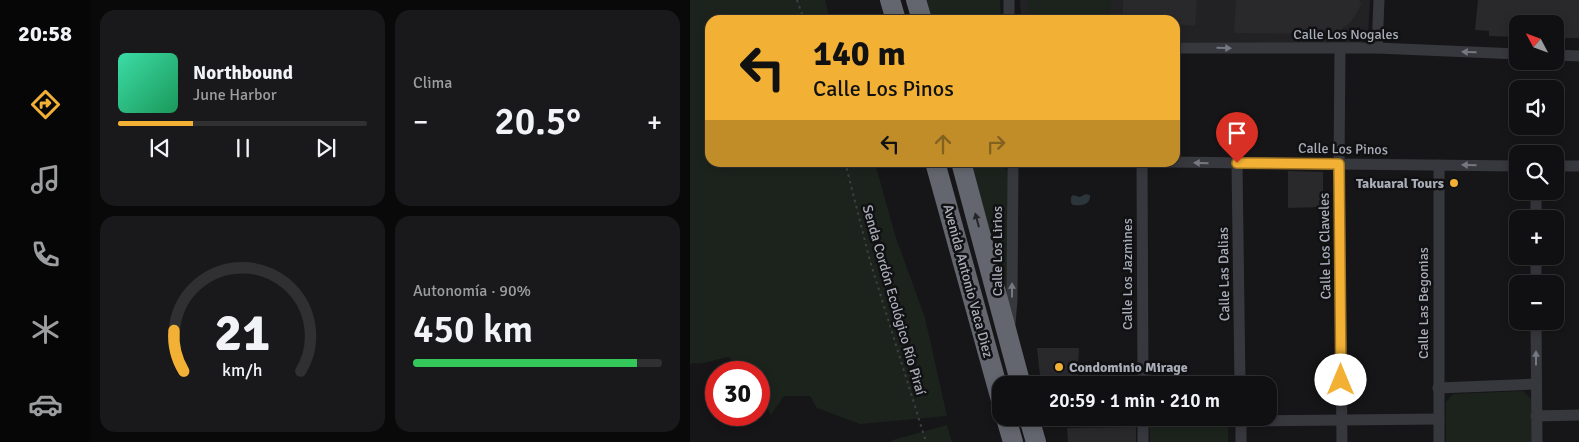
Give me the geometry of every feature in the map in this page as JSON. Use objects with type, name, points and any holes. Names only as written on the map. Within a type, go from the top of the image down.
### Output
[{"type":"highway","points":[[890,0],[894,15]]},
{"type":"highway","points":[[916,0],[920,15]]},
{"type":"highway","name":"Avenida Antonio Vaca Diez","points":[[936,167],[994,376]]},
{"type":"highway","name":"Avenida Antonio Vaca Diez","points":[[962,167],[1019,376]]},
{"type":"highway","points":[[1008,426],[1013,442]]},
{"type":"highway","points":[[1032,426],[1036,442]]},
{"type":"street","points":[[1009,0],[1009,15]]},
{"type":"street","points":[[1377,48],[1379,0]]},
{"type":"street","name":"Calle Los Nogales","points":[[1180,48],[1377,48],[1509,54]]},
{"type":"street","name":"Calle Los Claveles","points":[[1340,49],[1339,164],[1342,442]]},
{"type":"street","points":[[1564,55],[1579,56]]},
{"type":"street","name":"Calle Los Pinos","points":[[1180,162],[1509,166]]},
{"type":"street","name":"Calle Las Dalias","points":[[1237,163],[1240,376]]},
{"type":"street","name":"Calle Las Begonias","points":[[1439,165],[1439,442]]},
{"type":"street","points":[[1564,166],[1579,166]]},
{"type":"street","name":"Calle Los Lirios","points":[[1009,339],[1012,300],[1013,167]]},
{"type":"street","name":"Calle Los Jazmines","points":[[1142,167],[1143,376]]},
{"type":"street","points":[[1536,330],[1537,442]]},
{"type":"street","points":[[1438,388],[1536,384]]},
{"type":"street","points":[[1536,416],[1579,415]]},
{"type":"street","points":[[1277,419],[1439,419]]},
{"type":"street","points":[[1143,426],[1143,442]]},
{"type":"street","points":[[1241,426],[1241,442]]},
{"type":"path","points":[[797,0],[802,15]]},
{"type":"path","name":"Senda Cordón Ecológico Río Piraí","points":[[846,167],[870,260],[926,442]]},
{"type":"shaded area","points":[[690,0],[825,0],[829,15],[705,15],[705,167],[876,167],[895,235],[925,318],[947,416],[860,424],[817,408],[810,396],[784,396],[771,415],[770,361],[732,361],[729,357],[705,361],[705,363],[692,363],[690,366]]},
{"type":"shaded area","points":[[923,0],[1000,0],[1001,15],[928,15]]},
{"type":"shaded area","points":[[1020,0],[1370,0],[1368,38],[1359,44],[1180,42],[1180,15],[1021,15]]},
{"type":"shaded area","points":[[1029,0],[1111,0],[1110,15],[1028,15]]},
{"type":"shaded area","points":[[972,167],[1004,167],[1007,171],[1009,303]]},
{"type":"shaded area","points":[[1086,194],[1090,195],[1087,203],[1073,205],[1071,203],[1073,195],[1080,197]]},
{"type":"shaded area","points":[[1523,391],[1531,399],[1533,442],[1446,442],[1446,402],[1453,394]]},
{"type":"shaded area","points":[[947,425],[952,442],[891,442],[893,440]]},
{"type":"shaded area","points":[[1149,426],[1228,426],[1228,442],[1150,442]]},
{"type":"building","points":[[1123,0],[1197,0],[1195,26],[1180,24],[1180,15],[1123,15]]},
{"type":"building","points":[[1236,0],[1360,0],[1359,2],[1362,4],[1351,22],[1340,30],[1325,34],[1234,33]]},
{"type":"building","points":[[1478,0],[1579,0],[1579,38],[1564,38],[1564,15],[1509,15],[1509,37],[1489,36],[1489,31],[1475,30]]},
{"type":"building","points":[[1288,171],[1323,172],[1323,207],[1288,208]]},
{"type":"building","name":"Condominio Mirage","points":[[1037,348],[1079,348],[1077,376],[1040,376]]},
{"type":"building","points":[[1136,427],[1136,442],[1068,442],[1067,428]]},
{"type":"place","name":"Takuaral Tours","points":[[1454,183]]},
{"type":"place","name":"Condominio Mirage","points":[[1059,367]]},
{"type":"route","points":[[1237,163],[1339,164],[1341,380]]}]
